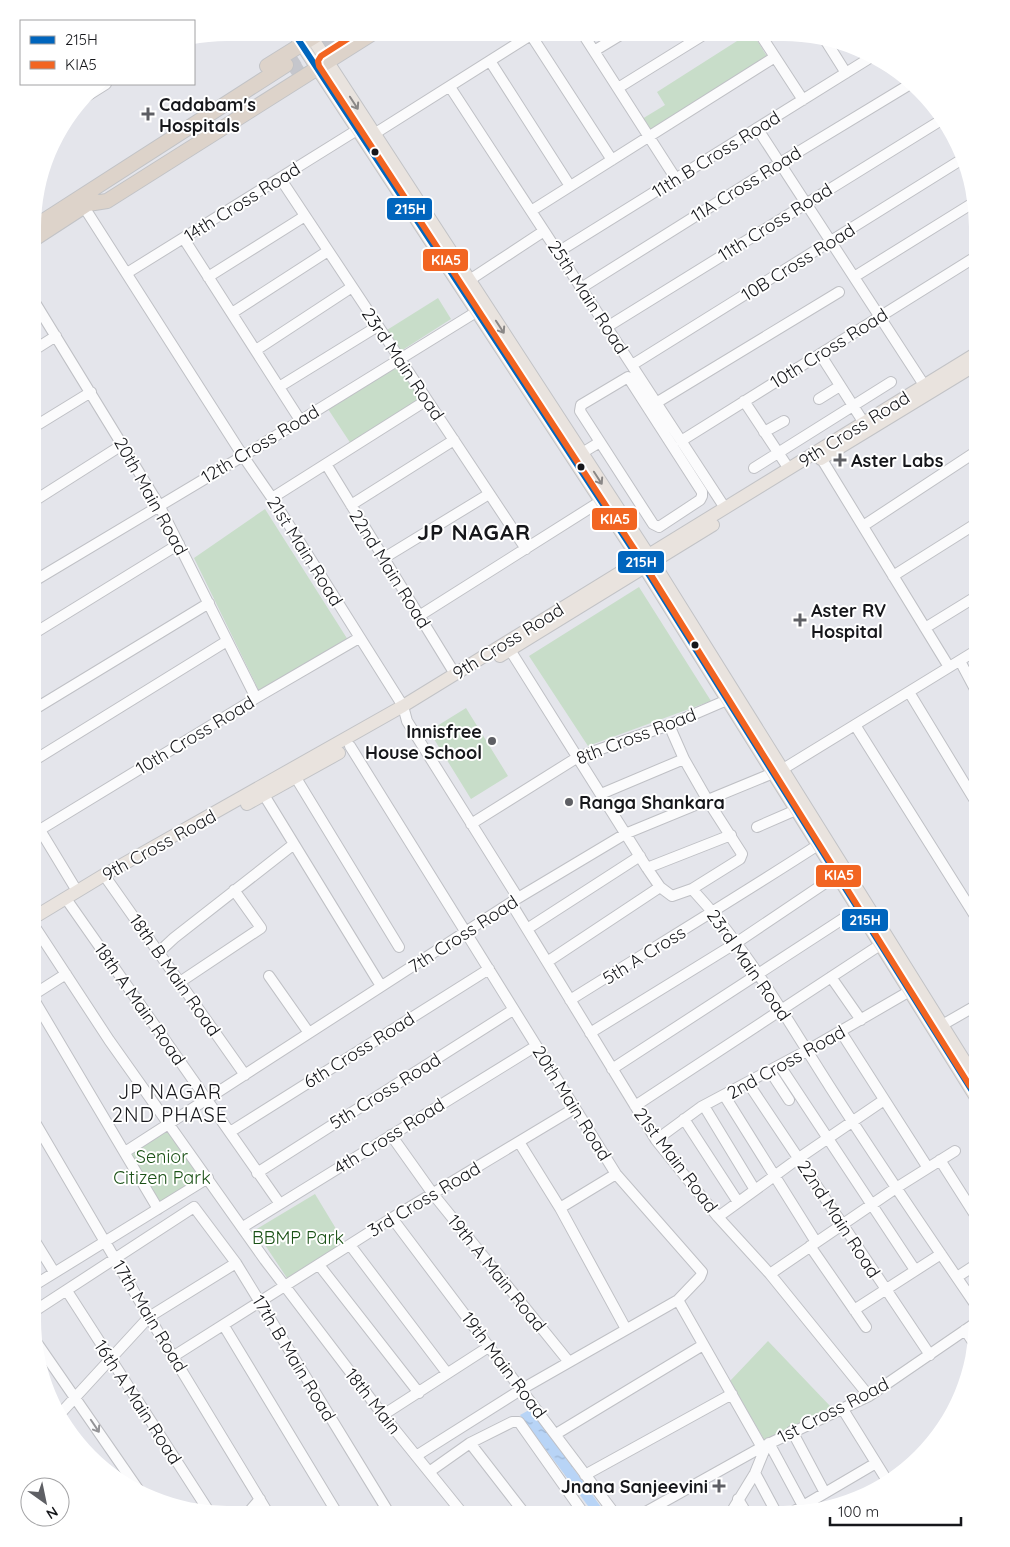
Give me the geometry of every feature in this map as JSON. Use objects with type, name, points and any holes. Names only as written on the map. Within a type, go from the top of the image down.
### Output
[{"type":"highway","points":[[85,202],[115,163],[299,41]]},
{"type":"highway","points":[[41,223],[85,202],[107,201],[360,41]]},
{"type":"highway","points":[[41,234],[85,202],[289,70]]},
{"type":"main road","points":[[310,41],[357,130],[465,283]]},
{"type":"main road","points":[[322,65],[374,134],[601,501],[646,561],[914,989],[969,1084]]},
{"type":"main road","points":[[481,309],[582,453],[727,700],[778,771],[796,810],[880,944],[914,989]]},
{"type":"main road","name":"9th Cross Road","points":[[41,913],[76,891],[106,878],[264,795],[293,774],[350,746],[455,674],[646,561],[927,390],[969,360]]},
{"type":"main road","name":"9th Cross Road","points":[[41,919],[106,878],[510,650],[725,508],[789,469],[819,455],[864,422],[969,369]]},
{"type":"main road","points":[[938,1028],[969,1070]]},
{"type":"street","points":[[374,134],[521,41]]},
{"type":"street","points":[[536,41],[612,160]]},
{"type":"street","points":[[588,41],[676,178]]},
{"type":"street","points":[[594,51],[610,41]]},
{"type":"street","points":[[618,88],[694,41]]},
{"type":"street","points":[[765,41],[803,100]]},
{"type":"street","points":[[830,48],[846,73]]},
{"type":"street","points":[[531,211],[775,57]]},
{"type":"street","name":"11th B Cross Road","points":[[558,252],[866,60]]},
{"type":"street","points":[[490,61],[570,186]]},
{"type":"street","name":"25th Main Road","points":[[450,87],[681,441],[684,454],[725,508]]},
{"type":"street","name":"11A Cross Road","points":[[581,288],[906,87]]},
{"type":"street","name":"11th Cross Road","points":[[607,327],[936,123]]},
{"type":"street","points":[[757,128],[927,390]]},
{"type":"street","name":"14th Cross Road","points":[[127,273],[357,130]]},
{"type":"street","name":"10B Cross Road","points":[[632,366],[957,162]]},
{"type":"street","name":"23rd Main Road","points":[[280,178],[526,549]]},
{"type":"street","name":"21st Main Road","points":[[85,202],[127,273],[243,456],[272,498],[404,710],[407,721],[471,824],[515,901],[527,929],[656,1140],[718,1217],[770,1274],[869,1396]]},
{"type":"street","points":[[854,277],[967,207]]},
{"type":"street","points":[[208,276],[305,216]]},
{"type":"street","points":[[465,283],[544,231]]},
{"type":"street","points":[[184,239],[300,420]]},
{"type":"street","points":[[232,314],[328,250]]},
{"type":"street","name":"10th Cross Road","points":[[681,441],[969,262]]},
{"type":"street","points":[[256,350],[352,287]]},
{"type":"street","points":[[656,403],[839,292]]},
{"type":"street","name":"12th Cross Road","points":[[41,577],[243,456],[481,309]]},
{"type":"street","name":"20th Main Road","points":[[41,312],[159,505],[256,698]]},
{"type":"street","points":[[280,387],[378,326]]},
{"type":"street","points":[[41,346],[56,336]]},
{"type":"street","points":[[820,354],[864,422]]},
{"type":"street","points":[[628,378],[684,454],[702,492],[700,500],[659,527],[653,524],[600,442],[580,408],[581,405],[628,378]]},
{"type":"street","points":[[754,468],[891,382]]},
{"type":"street","points":[[819,399],[840,386]]},
{"type":"street","points":[[41,423],[90,392]]},
{"type":"street","points":[[272,498],[427,400]]},
{"type":"street","points":[[744,401],[789,469]]},
{"type":"street","points":[[764,432],[784,421]]},
{"type":"street","points":[[351,505],[454,440]]},
{"type":"street","points":[[582,453],[600,442]]},
{"type":"street","points":[[41,497],[122,445]]},
{"type":"street","points":[[819,455],[949,667]]},
{"type":"street","points":[[863,526],[969,456]]},
{"type":"street","name":"22nd Main Road","points":[[326,464],[455,674]]},
{"type":"street","points":[[384,558],[489,494]]},
{"type":"street","points":[[420,616],[601,501]]},
{"type":"street","points":[[893,576],[969,528]]},
{"type":"street","points":[[41,630],[179,544]]},
{"type":"street","points":[[925,628],[969,601]]},
{"type":"street","points":[[41,705],[208,603]]},
{"type":"street","name":"10th Cross Road","points":[[41,830],[256,698],[359,638]]},
{"type":"street","points":[[41,756],[227,641]]},
{"type":"street","points":[[510,650],[647,868],[660,887],[672,896],[692,889],[740,859],[742,854],[684,759],[669,725]]},
{"type":"street","points":[[778,771],[969,655]]},
{"type":"street","points":[[960,661],[969,678]]},
{"type":"street","points":[[909,692],[969,791]]},
{"type":"street","name":"8th Cross Road","points":[[471,824],[578,757],[669,725],[727,700]]},
{"type":"street","points":[[855,725],[969,906]]},
{"type":"street","name":"20th Main Road","points":[[350,746],[616,1174],[702,1272],[700,1277],[678,1300]]},
{"type":"street","points":[[601,794],[684,759]]},
{"type":"street","name":"7th Cross Road","points":[[124,1152],[466,932],[625,834],[778,771]]},
{"type":"street","points":[[293,774],[399,947]]},
{"type":"street","points":[[264,795],[382,986]]},
{"type":"street","points":[[757,827],[796,810]]},
{"type":"street","points":[[647,868],[731,835]]},
{"type":"street","points":[[41,838],[76,891]]},
{"type":"street","points":[[159,952],[234,890],[294,844]]},
{"type":"street","name":"5th A Cross","points":[[570,1000],[713,912],[818,844]]},
{"type":"street","points":[[527,929],[640,856]]},
{"type":"street","points":[[590,1033],[736,943],[837,875]]},
{"type":"street","name":"18th B Main Road","points":[[106,878],[245,1075]]},
{"type":"street","points":[[547,962],[660,887]]},
{"type":"street","name":"23rd Main Road","points":[[692,889],[713,912],[736,943],[808,1050],[896,1188],[969,1295]]},
{"type":"street","points":[[180,982],[261,928],[234,890]]},
{"type":"street","name":"18th A Main Road","points":[[69,903],[280,1204]]},
{"type":"street","points":[[612,1069],[858,908]]},
{"type":"street","name":"18th Main","points":[[41,936],[118,1054],[244,1227],[285,1287],[383,1415],[456,1506]]},
{"type":"street","points":[[635,1106],[880,944]]},
{"type":"street","name":"6th Cross Road","points":[[230,1132],[489,969]]},
{"type":"street","points":[[41,991],[66,974]]},
{"type":"street","points":[[269,976],[309,1033]]},
{"type":"street","points":[[831,977],[861,1020]]},
{"type":"street","name":"2nd Cross Road","points":[[656,1140],[704,1106],[780,1066],[914,989]]},
{"type":"street","points":[[41,1010],[158,1209]]},
{"type":"street","name":"5th Cross Road","points":[[257,1173],[514,1010]]},
{"type":"street","points":[[938,1028],[969,1010]]},
{"type":"street","points":[[841,1032],[928,1168]]},
{"type":"street","name":"4th Cross Road","points":[[244,1227],[536,1046]]},
{"type":"street","points":[[780,1066],[915,1270]]},
{"type":"street","points":[[770,1071],[789,1100]]},
{"type":"street","name":"22nd Main Road","points":[[748,1083],[930,1355]]},
{"type":"street","points":[[724,1095],[775,1175],[813,1244],[866,1327]]},
{"type":"street","points":[[718,1217],[799,1158],[884,1100]]},
{"type":"street","points":[[704,1106],[755,1190]]},
{"type":"street","name":"3rd Cross Road","points":[[174,1356],[392,1218],[574,1108]]},
{"type":"street","points":[[684,1119],[738,1202]]},
{"type":"street","name":"17th Main Road","points":[[41,1133],[149,1317],[264,1506]]},
{"type":"street","name":"19th A Main Road","points":[[391,1135],[433,1194],[568,1362]]},
{"type":"street","points":[[519,1142],[560,1208],[626,1329]]},
{"type":"street","points":[[770,1274],[896,1188],[955,1151]]},
{"type":"street","points":[[940,1160],[969,1205]]},
{"type":"street","points":[[560,1208],[616,1174]]},
{"type":"street","points":[[41,1280],[208,1178]]},
{"type":"street","name":"17th B Main Road","points":[[116,1260],[194,1207],[236,1263],[385,1506]]},
{"type":"street","name":"19th Main Road","points":[[392,1218],[609,1506]]},
{"type":"street","points":[[350,1245],[447,1373]]},
{"type":"street","points":[[41,1251],[54,1272]]},
{"type":"street","points":[[854,1310],[941,1254]]},
{"type":"street","points":[[41,1307],[116,1260]]},
{"type":"street","points":[[64,1410],[149,1317],[236,1263]]},
{"type":"street","points":[[319,1265],[419,1393]]},
{"type":"street","points":[[957,1277],[969,1269]]},
{"type":"street","name":"16th A Main Road","points":[[67,1291],[204,1504]]},
{"type":"street","points":[[416,1456],[522,1389],[678,1300],[732,1394],[765,1445],[795,1505]]},
{"type":"street","points":[[224,1326],[334,1506]]},
{"type":"street","name":"1st Cross Road","points":[[656,1506],[792,1431],[869,1396],[968,1328]]},
{"type":"street","points":[[965,1330],[968,1334]]},
{"type":"street","points":[[556,1434],[703,1344]]},
{"type":"street","points":[[383,1415],[490,1346]]},
{"type":"street","points":[[45,1355],[131,1479]]},
{"type":"street","points":[[585,1475],[732,1394]]},
{"type":"street","points":[[842,1408],[884,1475]]},
{"type":"street","points":[[429,1472],[470,1443],[512,1422],[519,1422],[578,1506]]},
{"type":"street","points":[[792,1431],[825,1493]]},
{"type":"street","points":[[470,1443],[519,1506]]},
{"type":"street","points":[[734,1506],[755,1473],[765,1445]]},
{"type":"street","points":[[807,1504],[876,1463]]},
{"type":"street","points":[[755,1473],[773,1506]]},
{"type":"street","points":[[254,1506],[260,1499]]},
{"type":"street","points":[[738,1499],[742,1506]]},
{"type":"green space","points":[[737,41],[757,41],[768,58],[650,132],[642,119],[665,105],[657,92]]},
{"type":"green space","points":[[438,298],[451,319],[401,351],[387,330]]},
{"type":"green space","points":[[398,365],[420,400],[351,444],[328,409]]},
{"type":"green space","points":[[265,509],[348,640],[259,691],[194,558]]},
{"type":"green space","points":[[639,587],[711,701],[588,746],[529,656]]},
{"type":"green space","points":[[466,708],[508,776],[471,799],[429,731]]},
{"type":"green space","name":"Senior Citizen Park","points":[[166,1127],[200,1177],[157,1206],[123,1156]]},
{"type":"green space","name":"BBMP Park","points":[[315,1194],[344,1242],[287,1278],[255,1230]]},
{"type":"green space","points":[[768,1341],[831,1407],[765,1441],[730,1381]]},
{"type":"water","points":[[531,1409],[600,1506],[588,1506],[520,1415]]},
{"type":"tunnel","points":[[286,65],[324,41]]},
{"type":"tunnel","points":[[292,75],[344,41]]},
{"type":"transit line","name":"215H","points":[[299,41],[644,567],[969,1086]]},
{"type":"transit line","name":"KIA5","points":[[344,41],[321,56],[318,61],[319,66],[646,567],[969,1084]]},
{"type":"place","name":"Cadabam's Hospitals","points":[[148,114]]},
{"type":"place","name":"Aster Labs","points":[[840,460]]},
{"type":"place","name":"Aster RV Hospital","points":[[800,620]]},
{"type":"place","name":"Innisfree House School","points":[[492,741]]},
{"type":"place","name":"Ranga Shankara","points":[[569,802]]},
{"type":"place","name":"Jnana Sanjeevini","points":[[719,1486]]},
{"type":"district","name":"JP NAGAR","points":[[474,532]]},
{"type":"district","name":"JP NAGAR 2ND PHASE","points":[[170,1102]]}]
